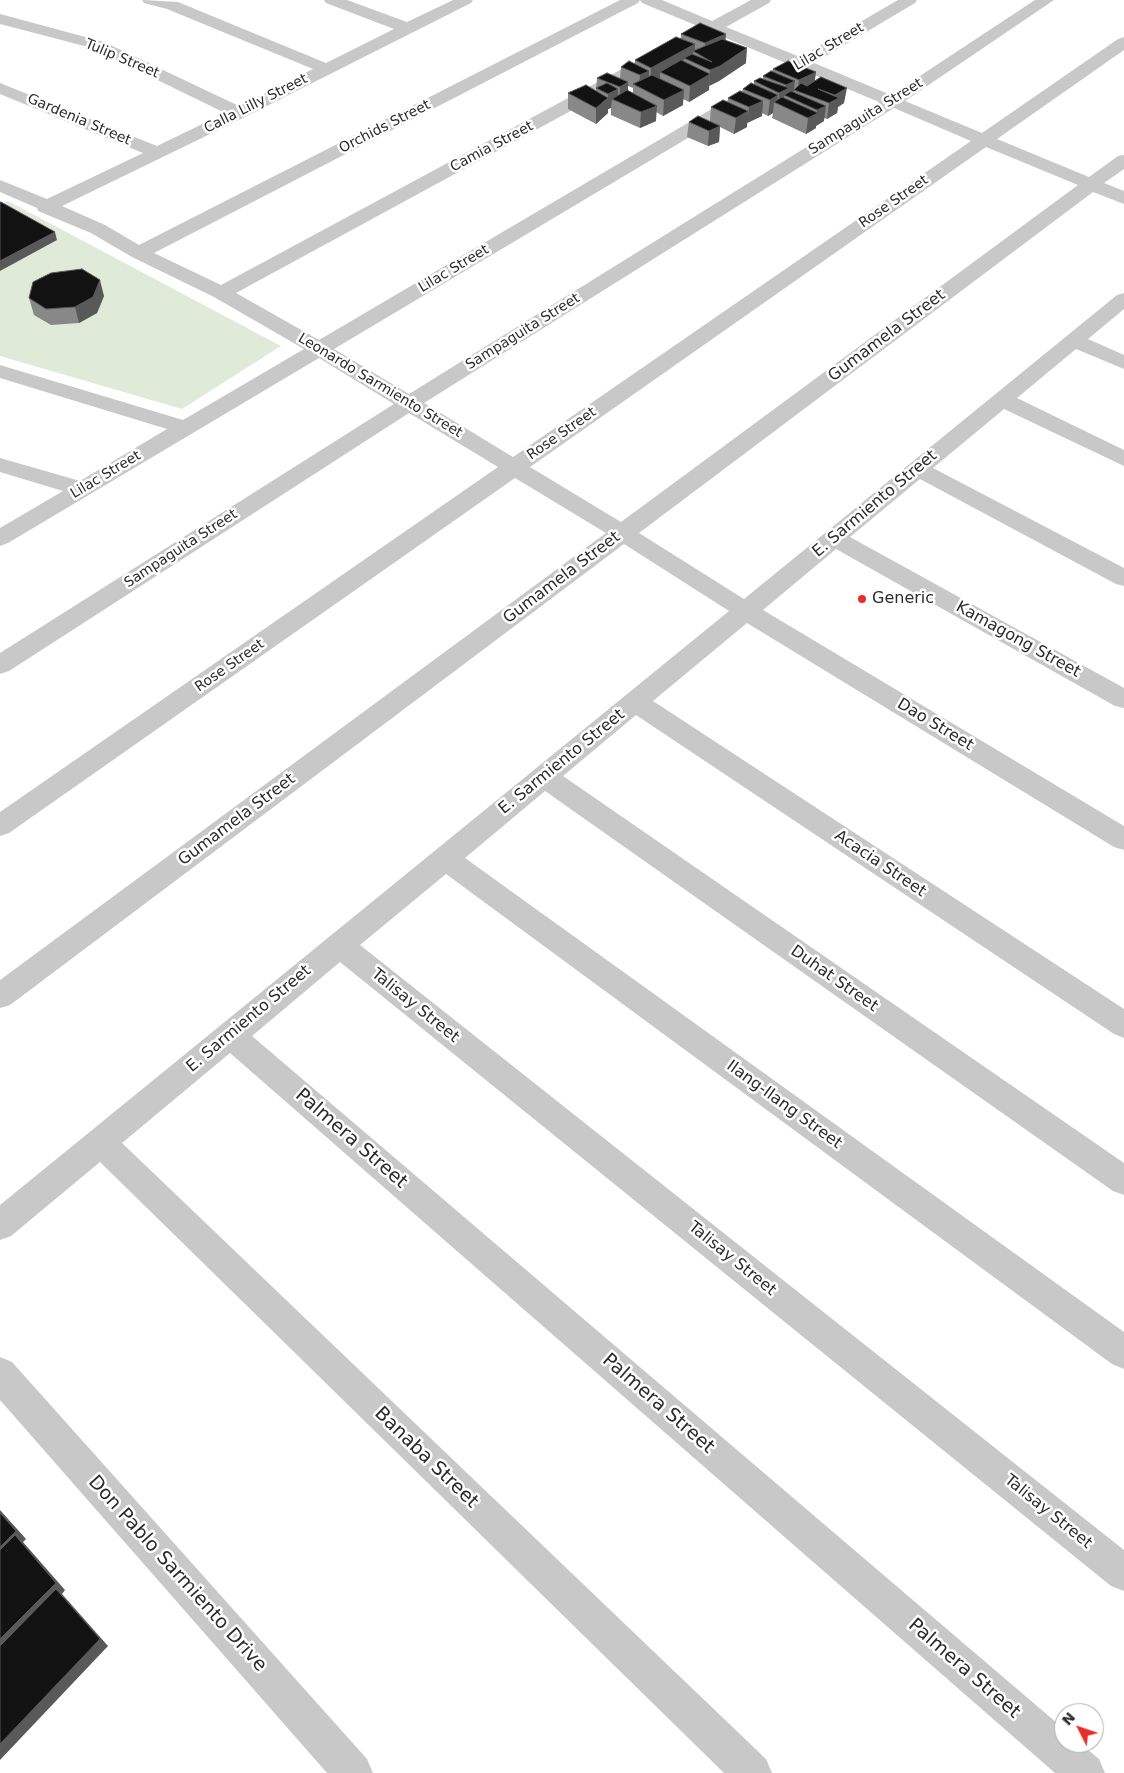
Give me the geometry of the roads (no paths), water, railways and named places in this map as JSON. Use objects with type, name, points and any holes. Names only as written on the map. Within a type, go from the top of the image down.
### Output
[{"type":"street","points":[[150,0],[172,6],[326,69]]},
{"type":"street","points":[[332,0],[407,28]]},
{"type":"street","name":"Calla Lilly Street","points":[[45,207],[466,0]]},
{"type":"street","name":"Orchids Street","points":[[139,253],[632,0]]},
{"type":"street","points":[[648,0],[1124,198]]},
{"type":"street","name":"Camia Street","points":[[221,293],[763,0]]},
{"type":"street","name":"Lilac Street","points":[[0,538],[908,0]]},
{"type":"street","name":"Sampaguita Street","points":[[0,665],[410,403],[892,102],[1046,0]]},
{"type":"street","name":"Tulip Street","points":[[0,19],[98,45],[239,113]]},
{"type":"street","name":"Rose Street","points":[[0,826],[1124,42]]},
{"type":"street","name":"Gardenia Street","points":[[0,88],[158,153]]},
{"type":"street","name":"Gumamela Street","points":[[0,996],[1124,160]]},
{"type":"street","name":"Leonardo Sarmiento Street","points":[[0,185],[45,207],[98,229],[139,253],[221,293],[410,403],[746,610]]},
{"type":"street","name":"E. Sarmiento Street","points":[[0,1225],[1124,299]]},
{"type":"street","points":[[1074,340],[1124,363]]},
{"type":"street","points":[[0,371],[186,428]]},
{"type":"street","points":[[1002,399],[1124,459]]},
{"type":"street","points":[[0,465],[82,489]]},
{"type":"street","points":[[918,469],[1124,578]]},
{"type":"street","name":"Kamagong Street","points":[[834,538],[1124,699]]},
{"type":"street","name":"Dao Street","points":[[746,610],[1124,840]]},
{"type":"street","name":"Acacia Street","points":[[635,702],[1124,1025]]},
{"type":"street","name":"Duhat Street","points":[[544,777],[1124,1181]]},
{"type":"street","name":"Ilang-Ilang Street","points":[[445,858],[1124,1352]]},
{"type":"street","name":"Talisay Street","points":[[339,945],[1124,1573]]},
{"type":"street","name":"Palmera Street","points":[[230,1035],[1085,1773]]},
{"type":"street","name":"Banaba Street","points":[[100,1142],[752,1773]]},
{"type":"street","name":"Don Pablo Sarmiento Drive","points":[[0,1374],[353,1773]]},
{"type":"place","name":"Generic","points":[[862,599]]}]
